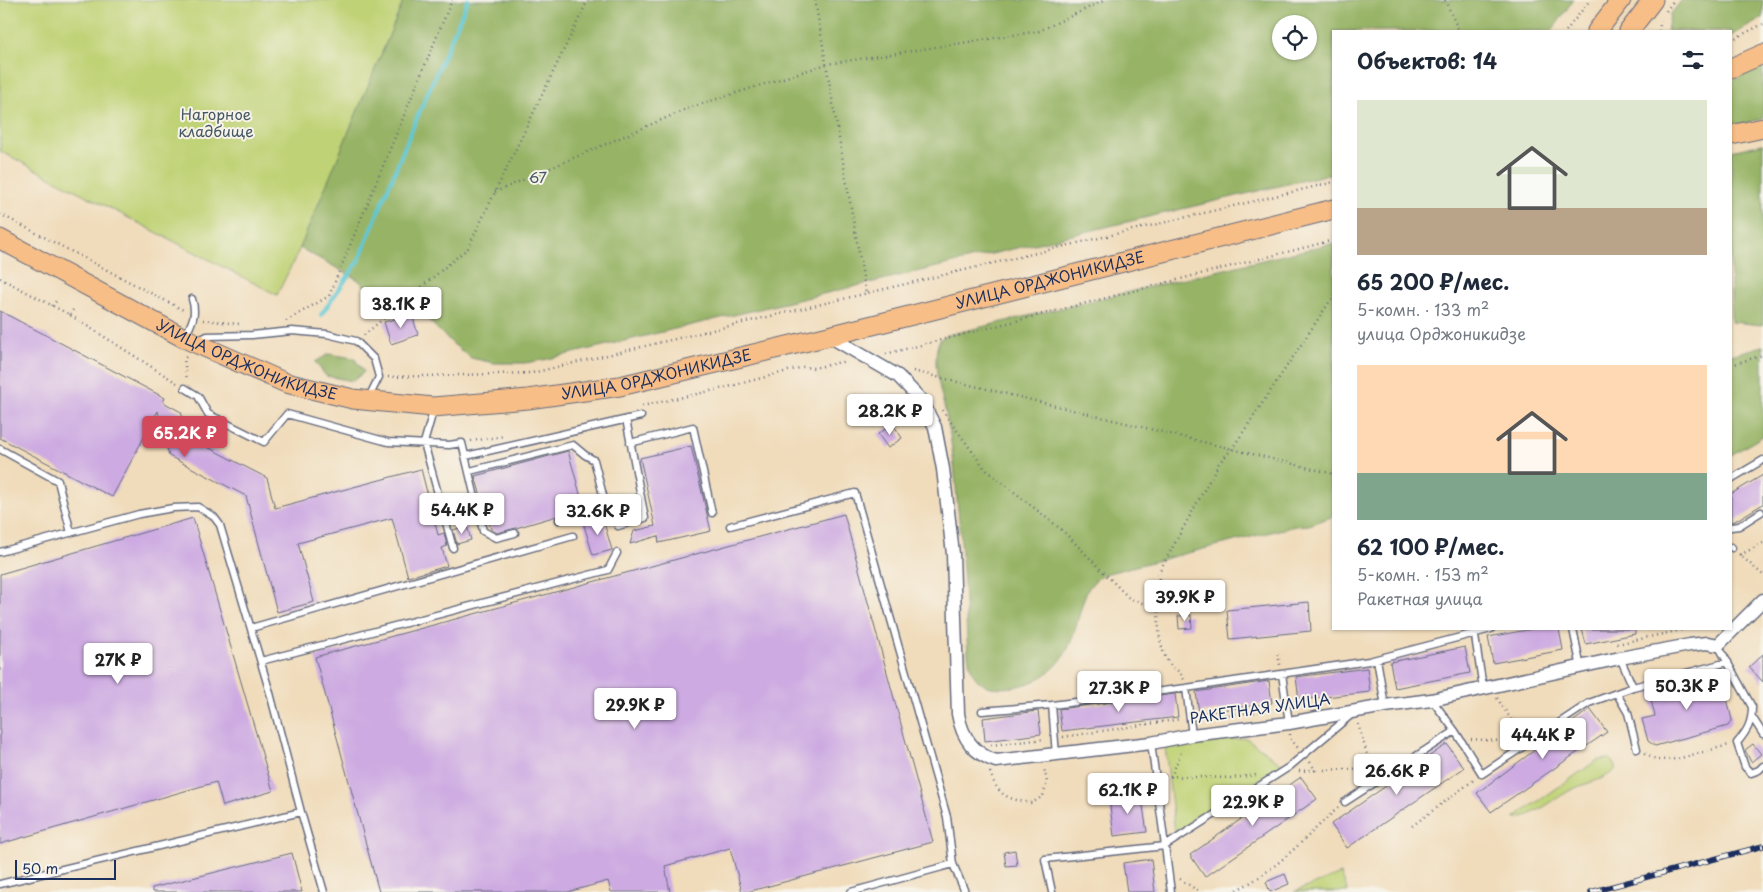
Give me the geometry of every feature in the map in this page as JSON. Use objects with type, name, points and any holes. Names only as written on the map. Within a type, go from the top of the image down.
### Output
[{"type":"main road","points":[[1598,30],[1621,0]]},
{"type":"main road","points":[[1630,30],[1651,2]]},
{"type":"main road","points":[[1648,30],[1651,2]]},
{"type":"main road","points":[[1732,68],[1763,54]]},
{"type":"main road","points":[[1732,135],[1763,128]]},
{"type":"main road","name":"УЛИЦА ОРДЖОНИКИДЗЕ","points":[[0,239],[189,341],[286,383],[353,398],[433,407],[528,399],[620,386],[829,336],[1332,210]]},
{"type":"street","points":[[829,336],[898,376],[922,400],[935,428],[943,469],[954,554],[958,714],[960,726],[970,744],[986,758]]},
{"type":"street","points":[[1718,645],[1763,600]]},
{"type":"street","name":"РАКЕТНАЯ УЛИЦА","points":[[986,758],[996,761],[1056,755],[1289,723],[1384,706],[1431,700],[1620,658],[1690,645],[1718,645]]},
{"type":"lane","points":[[192,299],[195,308],[189,341],[207,336],[252,335],[292,331],[327,334],[356,342],[374,359],[379,377],[371,393],[353,398]]},
{"type":"lane","points":[[186,388],[198,396],[208,414],[264,442],[287,414],[388,442],[424,442],[449,445],[462,442],[484,531],[496,538],[516,534]]},
{"type":"lane","points":[[433,407],[424,442],[453,548]]},
{"type":"lane","points":[[466,456],[641,416]]},
{"type":"lane","points":[[618,526],[645,518],[626,419]]},
{"type":"lane","points":[[630,443],[693,428],[712,513]]},
{"type":"lane","points":[[470,471],[573,445],[594,460],[606,506],[559,520]]},
{"type":"lane","points":[[0,449],[58,481],[71,533]]},
{"type":"lane","points":[[1732,478],[1763,460]]},
{"type":"lane","points":[[730,526],[855,493],[947,817],[952,864],[965,892]]},
{"type":"lane","points":[[0,552],[139,514],[173,508],[198,507],[214,517],[220,525],[261,661],[324,892]]},
{"type":"lane","points":[[1732,527],[1739,526],[1761,512]]},
{"type":"lane","points":[[251,628],[573,536]]},
{"type":"lane","points":[[261,661],[608,570],[618,553]]},
{"type":"lane","points":[[1573,630],[1581,668]]},
{"type":"lane","points":[[982,711],[1052,705],[1186,688],[1377,659],[1474,631],[1486,687]]},
{"type":"lane","points":[[1718,645],[1752,708],[1749,728],[1737,743],[1745,767],[1751,774],[1763,766]]},
{"type":"lane","points":[[1620,658],[1633,687]]},
{"type":"lane","points":[[1377,659],[1384,706]]},
{"type":"lane","points":[[1431,700],[1460,738],[1482,774],[1526,743],[1589,703],[1633,687],[1728,662]]},
{"type":"lane","points":[[1282,674],[1289,723]]},
{"type":"lane","points":[[1186,688],[1192,735]]},
{"type":"lane","points":[[1616,694],[1628,713],[1638,749]]},
{"type":"lane","points":[[1052,705],[1056,755]]},
{"type":"lane","points":[[1052,892],[1045,859],[1165,846],[1289,767],[1355,712]]},
{"type":"lane","points":[[1752,717],[1763,734]]},
{"type":"lane","points":[[1345,802],[1455,731]]},
{"type":"lane","points":[[1151,743],[1170,892]]},
{"type":"lane","points":[[0,884],[301,812]]},
{"type":"lane","points":[[851,892],[952,864]]},
{"type":"path","points":[[282,323],[329,296],[452,0]]},
{"type":"path","points":[[356,342],[468,248],[588,0]]},
{"type":"path","points":[[815,0],[866,294]]},
{"type":"path","points":[[495,192],[690,108],[827,64],[1039,30],[1104,0]]},
{"type":"path","points":[[1445,0],[1459,30]]},
{"type":"path","points":[[1567,30],[1590,0]]},
{"type":"path","points":[[1659,30],[1660,18],[1674,0]]},
{"type":"path","points":[[1732,40],[1763,24]]},
{"type":"path","points":[[379,377],[532,373],[1332,182]]},
{"type":"path","points":[[0,214],[204,321]]},
{"type":"path","points":[[640,407],[724,388],[803,367],[814,368],[904,349],[1332,241]]},
{"type":"path","points":[[0,278],[70,315],[186,388],[187,380],[184,360]]},
{"type":"path","points":[[1180,671],[1169,664],[1159,640],[1159,572],[1219,463],[1232,449],[1332,298]]},
{"type":"path","points":[[52,306],[58,300]]},
{"type":"path","points":[[70,315],[74,308]]},
{"type":"path","points":[[1732,365],[1763,354]]},
{"type":"path","points":[[905,370],[1332,474]]},
{"type":"path","points":[[940,407],[986,469],[1062,530],[1129,598],[1158,609]]},
{"type":"path","points":[[1740,554],[1763,543]]},
{"type":"path","points":[[1732,547],[1763,575]]},
{"type":"path","points":[[1486,687],[1526,743]]},
{"type":"path","points":[[1355,712],[1375,783]]},
{"type":"path","points":[[1171,777],[1180,754],[1192,735]]},
{"type":"path","points":[[1460,738],[1526,743]]},
{"type":"path","points":[[1638,749],[1657,760],[1677,759],[1737,743]]},
{"type":"path","points":[[986,758],[994,784],[1010,800],[1032,803],[1043,796],[1047,782],[1042,756]]},
{"type":"path","points":[[1156,776],[1232,778],[1281,772],[1371,768]]},
{"type":"path","points":[[1412,826],[1482,774]]},
{"type":"path","points":[[1232,892],[1247,886],[1279,864],[1345,802]]},
{"type":"path","points":[[1168,871],[1200,892]]},
{"type":"green space","name":"Нагорное кладбище","points":[[0,0],[404,0],[300,248],[277,295],[0,151]]},
{"type":"green space","name":"67","points":[[404,0],[1573,0],[1553,30],[1332,30],[1332,173],[525,363],[494,363],[471,358],[453,344],[420,312],[397,305],[373,294],[357,279],[300,248]]},
{"type":"green space","points":[[1682,0],[1763,0],[1763,18],[1732,35],[1732,30],[1667,30],[1670,15]]},
{"type":"green space","points":[[1763,65],[1763,119],[1732,126],[1732,80]]},
{"type":"green space","points":[[1763,144],[1763,325],[1732,322],[1732,151]]},
{"type":"green space","points":[[1332,243],[1332,517],[1309,525],[1295,526],[1104,574],[1088,590],[1070,643],[1061,660],[1054,667],[1036,680],[1020,686],[997,688],[985,685],[974,676],[968,656],[952,446],[936,366],[937,348],[940,339],[948,335]]},
{"type":"green space","points":[[1763,346],[1763,436],[1732,454],[1732,355]]},
{"type":"green space","points":[[329,354],[354,358],[364,372],[353,381],[326,376],[315,362]]},
{"type":"green space","points":[[1246,738],[1284,765],[1175,832],[1165,746]]},
{"type":"green space","points":[[1610,759],[1615,766],[1615,770],[1610,774],[1567,792],[1536,812],[1521,818],[1514,818],[1596,761]]},
{"type":"green space","points":[[1341,874],[1348,892],[1294,892]]},
{"type":"building","points":[[0,311],[165,398],[163,402],[181,412],[188,437],[267,478],[275,508],[421,469],[438,535],[444,533],[447,546],[442,548],[447,566],[408,577],[392,518],[298,543],[314,602],[277,612],[246,496],[169,456],[158,411],[112,497],[0,438]]},
{"type":"building","points":[[412,314],[418,335],[391,344],[384,322]]},
{"type":"building","points":[[893,424],[902,438],[888,448],[878,434]]},
{"type":"building","points":[[691,446],[711,531],[659,543],[658,536],[630,544],[634,531],[655,526],[640,458]]},
{"type":"building","points":[[568,451],[584,508],[497,533],[491,529],[475,476]]},
{"type":"building","points":[[1763,475],[1763,504],[1732,522],[1732,493]]},
{"type":"building","points":[[844,514],[933,842],[747,892],[742,892],[730,848],[665,866],[670,892],[611,892],[608,881],[568,892],[379,892],[315,657]]},
{"type":"building","points":[[602,516],[612,550],[593,555],[583,522]]},
{"type":"building","points":[[193,518],[273,791],[223,806],[216,782],[0,844],[0,574]]},
{"type":"building","points":[[467,526],[471,540],[457,544],[453,530]]},
{"type":"building","points":[[1309,602],[1311,631],[1230,639],[1227,610]]},
{"type":"building","points":[[1191,615],[1192,628],[1179,629],[1178,616]]},
{"type":"building","points":[[1527,630],[1559,630],[1563,650],[1493,663],[1488,637]]},
{"type":"building","points":[[1582,630],[1635,630],[1635,634],[1586,644]]},
{"type":"building","points":[[1465,647],[1470,673],[1395,688],[1390,662]]},
{"type":"building","points":[[1763,654],[1763,682],[1749,667]]},
{"type":"building","points":[[1367,668],[1370,692],[1299,700],[1296,677]]},
{"type":"building","points":[[1713,676],[1717,692],[1725,690],[1732,720],[1728,726],[1655,746],[1648,741],[1642,719],[1655,716],[1649,692]]},
{"type":"building","points":[[1269,681],[1272,703],[1199,713],[1196,692]]},
{"type":"building","points":[[1175,694],[1178,717],[1062,731],[1059,709]]},
{"type":"building","points":[[1590,709],[1607,732],[1491,812],[1477,793]]},
{"type":"building","points":[[1038,711],[1041,734],[985,741],[983,718]]},
{"type":"building","points":[[1447,744],[1464,768],[1347,848],[1331,824]]},
{"type":"building","points":[[1753,744],[1761,754],[1751,762],[1745,750]]},
{"type":"building","points":[[1301,777],[1317,799],[1205,877],[1190,855]]},
{"type":"building","points":[[1141,794],[1147,832],[1114,836],[1109,799]]},
{"type":"building","points":[[1015,850],[1017,865],[1006,866],[1004,852]]},
{"type":"building","points":[[292,853],[302,892],[152,892],[152,888]]},
{"type":"building","points":[[1151,859],[1155,892],[1127,892],[1123,863]]},
{"type":"building","points":[[1285,874],[1289,884],[1270,892],[1266,882]]},
{"type":"waterway","points":[[321,315],[358,262],[410,134],[468,0]]},
{"type":"railway","points":[[1591,892],[1763,846]]}]
